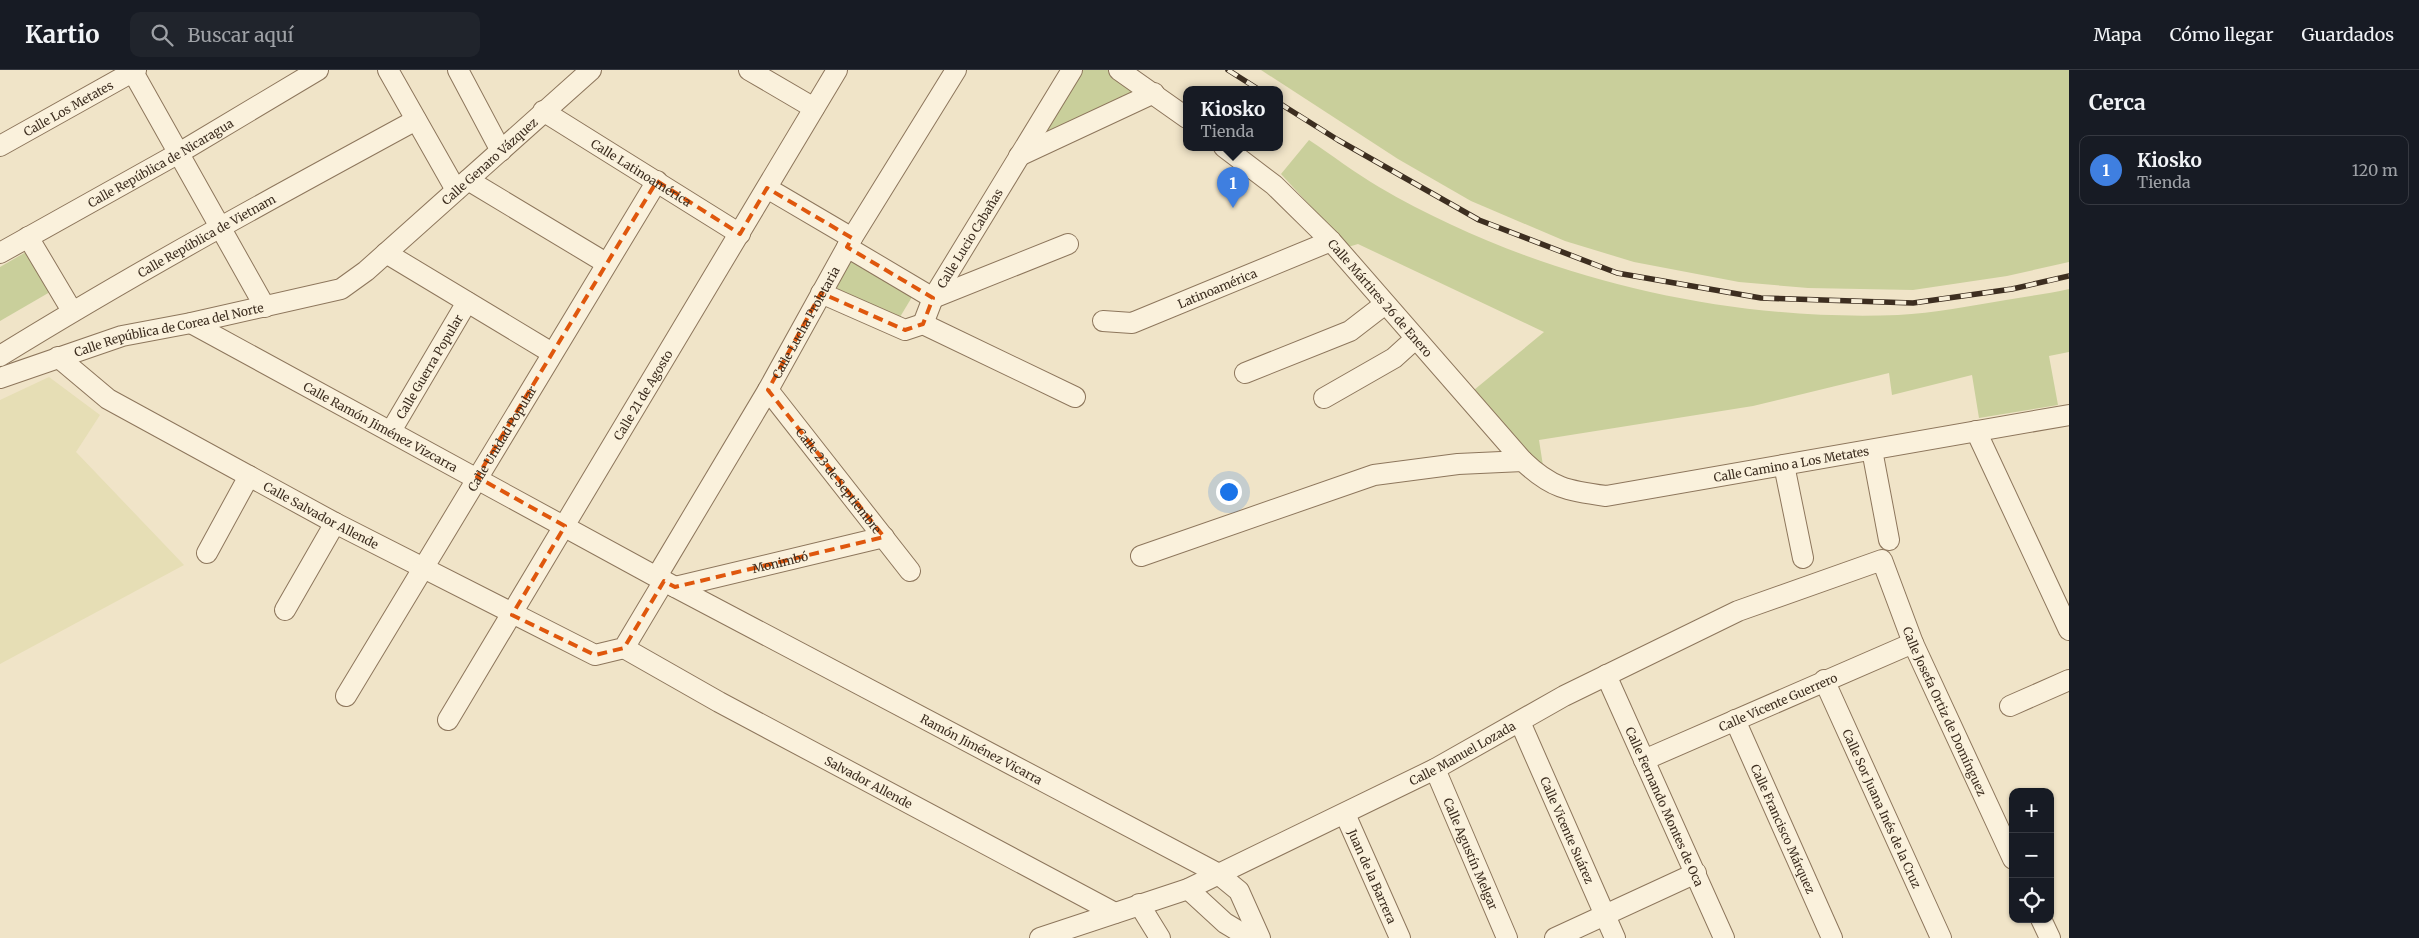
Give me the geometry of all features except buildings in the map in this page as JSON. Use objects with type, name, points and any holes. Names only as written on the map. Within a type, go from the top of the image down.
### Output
[{"type":"street","name":"Calle República de Nicaragua","points":[[0,253],[179,153],[318,70]]},
{"type":"street","points":[[388,70],[416,120],[462,185],[606,263]]},
{"type":"street","points":[[458,70],[501,151]]},
{"type":"street","name":"Calle Genaro Vázquez","points":[[341,289],[386,253],[591,70]]},
{"type":"street","name":"Calle 21 de Agosto","points":[[448,720],[837,70]]},
{"type":"street","name":"Calle Lucha Proletaria","points":[[624,648],[665,582],[821,293],[956,70]]},
{"type":"street","name":"Calle Lucio Cabañas","points":[[923,324],[933,298],[1072,70]]},
{"type":"street","points":[[1119,70],[1183,115]]},
{"type":"street","points":[[133,71],[265,307]]},
{"type":"street","name":"Calle Los Metates","points":[[0,146],[133,71]]},
{"type":"street","points":[[759,73],[814,108]]},
{"type":"street","points":[[1020,156],[1154,93]]},
{"type":"street","name":"Calle Latinoamérica","points":[[543,111],[740,234]]},
{"type":"street","name":"Calle República de Vietnam","points":[[0,356],[72,311],[220,227],[416,120]]},
{"type":"street","name":"Calle Mártires 26 de Enero","points":[[1229,151],[1274,185],[1331,241],[1522,461]]},
{"type":"street","name":"Calle Unidad Popular","points":[[346,696],[657,181]]},
{"type":"street","points":[[767,188],[933,298],[1068,244]]},
{"type":"street","points":[[28,237],[72,311]]},
{"type":"street","name":"Latinoamérica","points":[[1102,321],[1132,323],[1331,241]]},
{"type":"street","points":[[386,253],[552,353]]},
{"type":"street","name":"Calle República de Corea del Norte","points":[[0,378],[122,336],[191,323],[341,289]]},
{"type":"street","points":[[821,293],[905,330],[923,324],[1075,397]]},
{"type":"street","name":"Calle Guerra Popular","points":[[392,431],[468,302]]},
{"type":"street","points":[[1245,373],[1350,331],[1384,304]]},
{"type":"street","name":"Calle Ramón Jiménez Vizcarra","points":[[191,323],[477,477],[665,582]]},
{"type":"street","points":[[1324,398],[1394,358],[1415,339]]},
{"type":"street","name":"Calle Salvador Allende","points":[[58,357],[108,399],[335,523],[512,615],[595,656],[624,648]]},
{"type":"street","name":"Calle 23 de Septiembre","points":[[768,390],[910,571]]},
{"type":"street","name":"Calle Camino a Los Metates","points":[[1522,461],[1552,485],[1581,493],[1606,496],[2069,415]]},
{"type":"street","points":[[1976,431],[2069,630]]},
{"type":"street","points":[[1872,450],[1889,540]]},
{"type":"street","points":[[1141,556],[1374,475],[1458,464],[1522,461]]},
{"type":"street","points":[[1784,465],[1803,558]]},
{"type":"street","points":[[207,553],[249,476]]},
{"type":"street","points":[[285,610],[335,523]]},
{"type":"street","name":"Monimbó","points":[[665,582],[884,538]]},
{"type":"street","name":"Calle Josefa Ortiz de Domínguez","points":[[1882,560],[1912,643],[2009,850]]},
{"type":"street","name":"Calle Manuel Lozada","points":[[1045,937],[1188,889],[1435,769],[1564,696],[1738,611],[1882,560]]},
{"type":"street","name":"Ramón Jiménez Vicarra","points":[[665,582],[1218,873],[1239,891],[1260,938]]},
{"type":"street","name":"Calle Vicente Guerrero","points":[[1644,760],[1912,643]]},
{"type":"street","name":"Salvador Allende","points":[[624,648],[719,702],[1115,912]]},
{"type":"street","name":"Calle Fernando Montes de Oca","points":[[1606,675],[1724,938]]},
{"type":"street","name":"Calle Sor Juana Inés de la Cruz","points":[[1824,680],[1940,938]]},
{"type":"street","points":[[2010,706],[2069,680]]},
{"type":"street","name":"Calle Francisco Márquez","points":[[1735,720],[1832,938]]},
{"type":"street","name":"Calle Vicente Suárez","points":[[1520,722],[1615,938]]},
{"type":"street","name":"Calle Agustín Melgar","points":[[1435,769],[1507,938]]},
{"type":"street","name":"Juan de la Barrera","points":[[1345,814],[1400,938]]},
{"type":"street","points":[[1555,938],[1696,873]]},
{"type":"street","points":[[1188,889],[1225,923],[1250,938]]},
{"type":"street","points":[[1139,904],[1160,938]]},
{"type":"street","points":[[2043,923],[2050,938]]},
{"type":"highlighted area","points":[[657,181],[740,234],[767,188],[852,238],[847,247],[933,298],[923,324],[905,330],[821,293],[768,390],[884,537],[675,587],[664,581],[624,648],[595,655],[512,615],[565,526],[477,477]]},
{"type":"shaded area","points":[[49,377],[100,415],[76,452],[184,565],[0,664],[0,400]]},
{"type":"green space","points":[[1072,70],[1119,70],[1154,93],[1019,156]]},
{"type":"green space","points":[[1261,70],[2069,70],[2069,262],[2007,276],[1913,290],[1808,288],[1739,282],[1634,262],[1565,241],[1471,201],[1398,159]]},
{"type":"green space","points":[[1309,140],[1379,187],[1438,218],[1499,246],[1629,287],[1697,301],[1764,310],[1831,315],[1898,315],[1952,309],[2069,289],[2069,352],[2049,356],[2058,405],[1979,418],[1972,375],[1892,395],[1889,373],[1753,406],[1539,440],[1544,472],[1474,390],[1544,332],[1358,244],[1348,247],[1281,174]]},
{"type":"green space","points":[[26,252],[50,292],[0,321],[0,267]]},
{"type":"green space","points":[[848,260],[912,297],[897,322],[833,286]]},
{"type":"railway","points":[[1228,70],[1253,86]]},
{"type":"railway","points":[[1283,106],[1338,140],[1479,220],[1617,273],[1761,298],[1913,303],[2012,289],[2069,276]]},
{"type":"place","name":"Kiosko","points":[[1233,208]]}]
